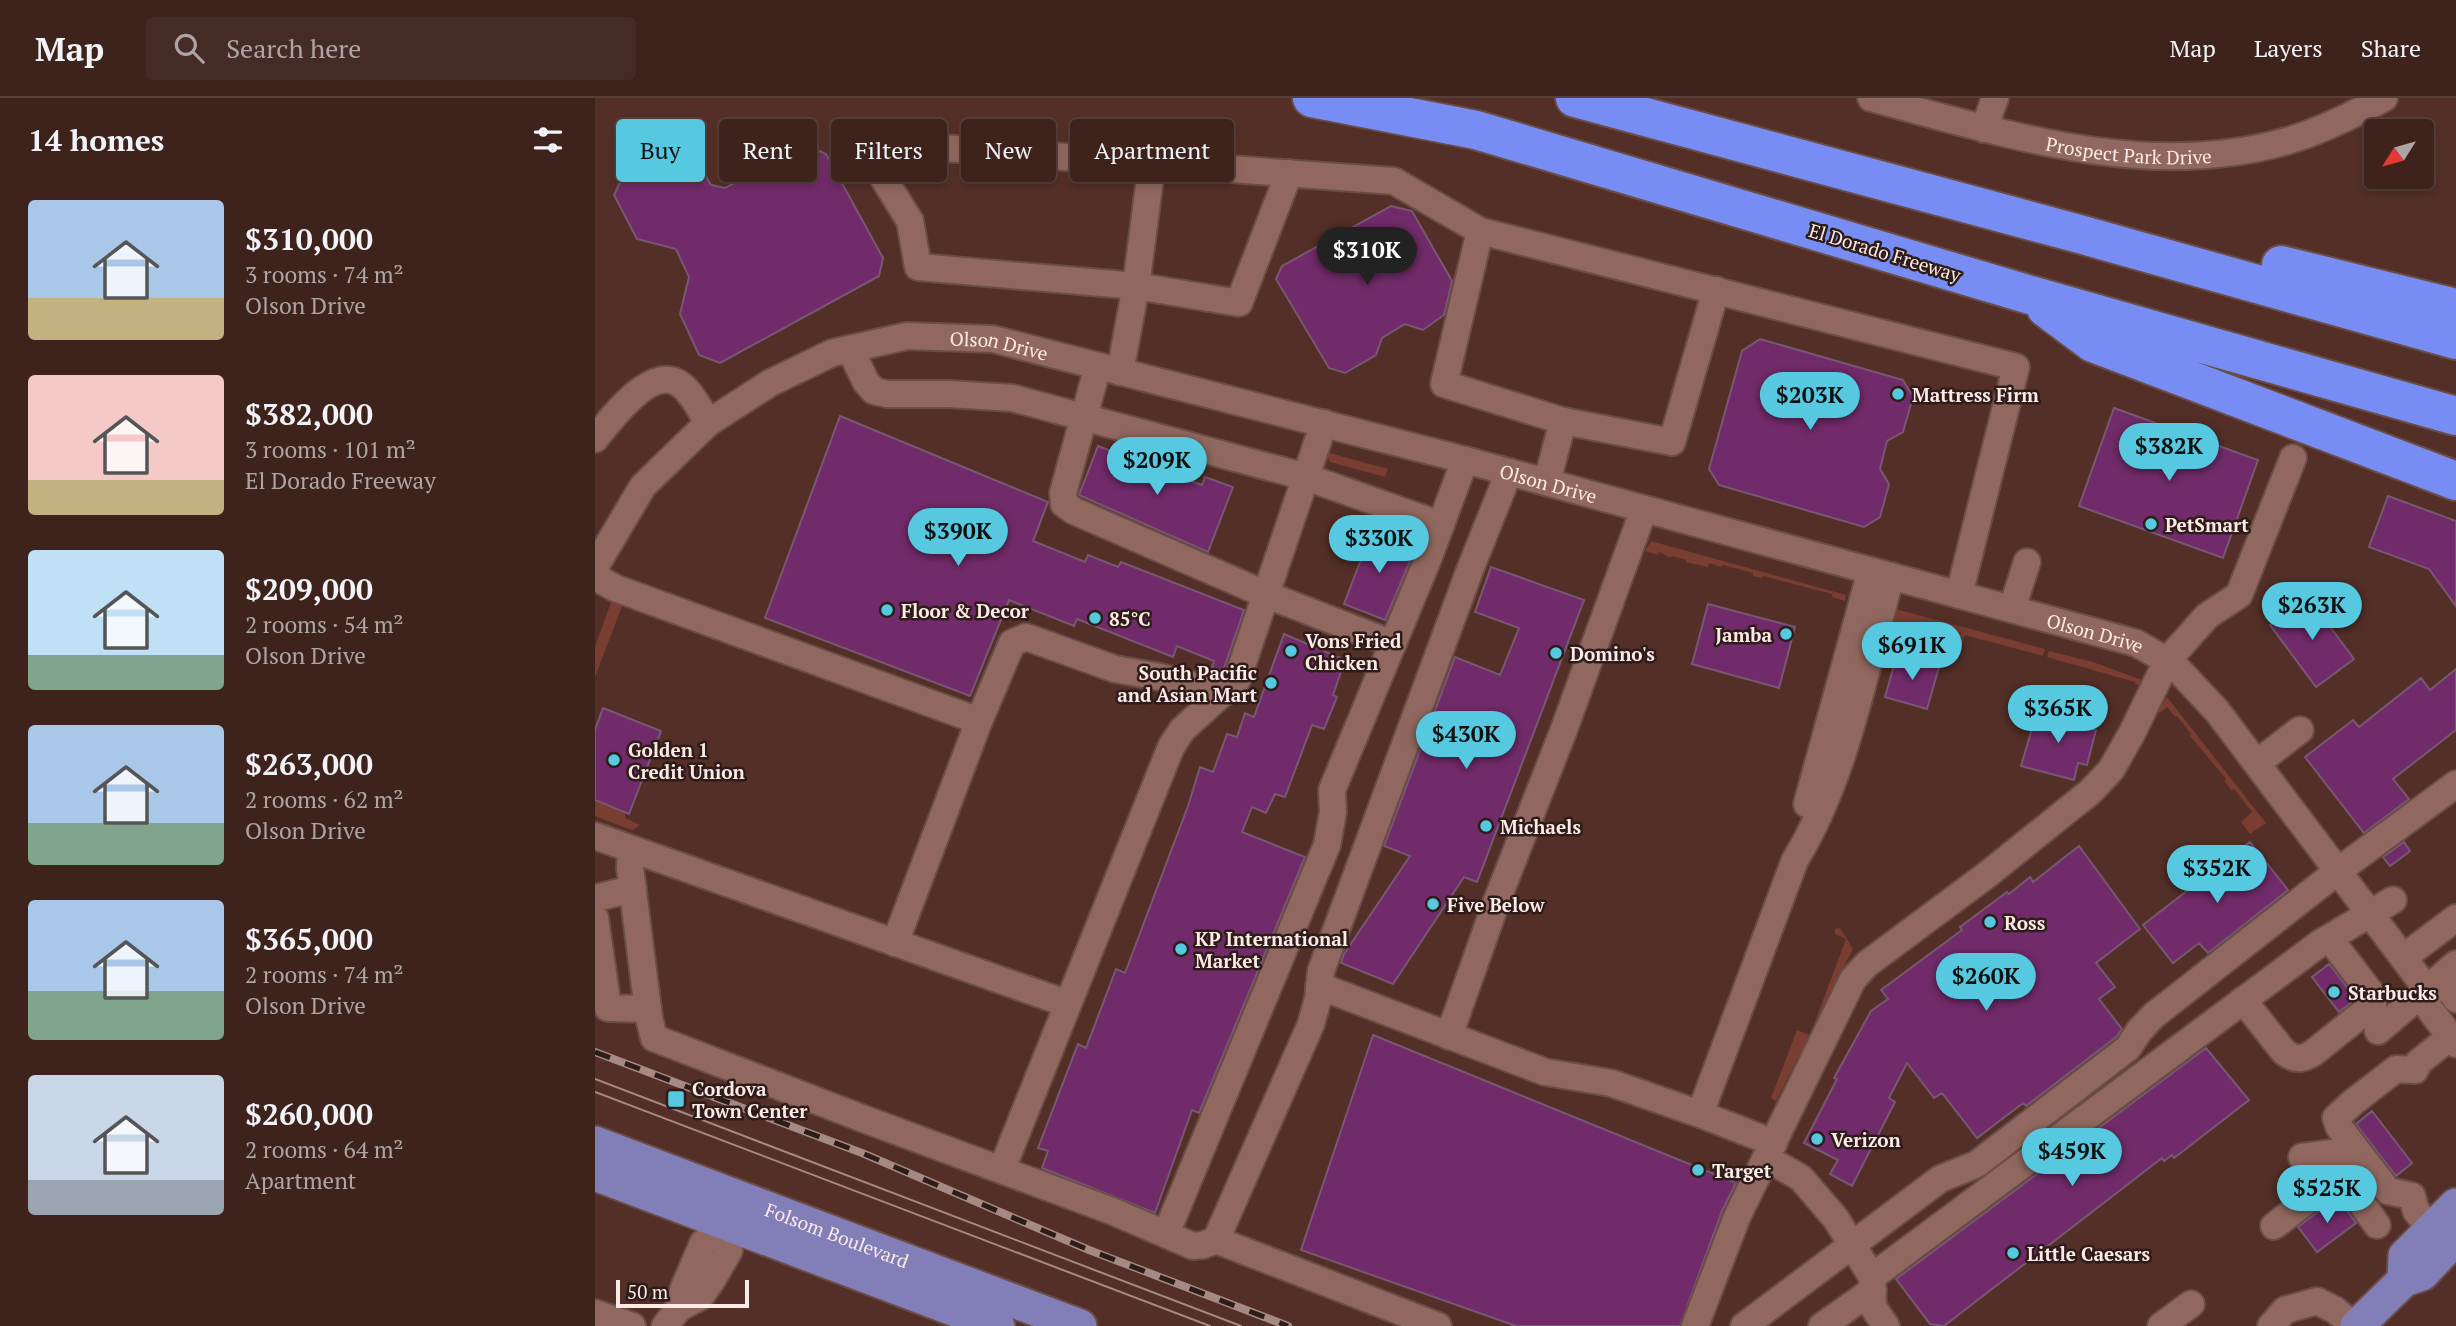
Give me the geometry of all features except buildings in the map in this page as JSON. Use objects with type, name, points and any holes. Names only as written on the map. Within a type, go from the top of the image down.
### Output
[{"type":"highway","name":"El Dorado Freeway","points":[[1312,98],[1476,130],[2027,294],[2456,415]]},
{"type":"highway","points":[[1575,98],[2083,234],[2456,341]]},
{"type":"highway","points":[[2083,234],[2256,259],[2456,308]]},
{"type":"highway","points":[[2027,294],[2093,343],[2456,481]]},
{"type":"main road","name":"Folsom Boulevard","points":[[595,1143],[1080,1326]]},
{"type":"main road","name":"Folsom Boulevard","points":[[595,1174],[987,1324]]},
{"type":"main road","points":[[2355,1326],[2404,1280],[2421,1273],[2444,1234],[2456,1205]]},
{"type":"main road","points":[[726,1224],[759,1218],[904,1273],[921,1265]]},
{"type":"street","name":"Prospect Park Drive","points":[[1871,98],[1984,129],[2119,155],[2162,158],[2204,157],[2288,141],[2347,118],[2384,98]]},
{"type":"street","points":[[1984,129],[1995,98]]},
{"type":"street","points":[[1070,157],[860,142],[910,221],[918,267],[1136,286],[1239,303],[1289,173]]},
{"type":"street","points":[[1234,169],[1394,181],[1480,231],[2016,367],[1959,595]]},
{"type":"street","points":[[1150,182],[1136,286],[1109,369],[1084,417],[1063,494],[1064,504],[1074,511],[1267,596],[1393,645]]},
{"type":"street","points":[[1480,231],[1444,384],[1563,421],[1672,442],[1716,290]]},
{"type":"street","name":"Olson Drive","points":[[595,567],[643,486],[708,423],[770,383],[832,353],[907,336],[993,340],[1324,423],[2136,643],[2167,661],[2217,711],[2338,871],[2382,907],[2404,957],[2426,988],[2428,1007],[2453,1040]]},
{"type":"street","points":[[850,349],[866,382],[874,391],[887,394],[1012,397],[1306,477],[1441,525]]},
{"type":"street","points":[[595,439],[638,392],[657,380],[674,381],[686,390],[708,423]]},
{"type":"street","points":[[1547,482],[1563,421]]},
{"type":"street","points":[[1002,1169],[1171,747],[1182,730],[1237,680],[1324,423]]},
{"type":"street","points":[[1695,1326],[1737,1217],[1853,979],[1867,964],[1988,874],[2090,792],[2111,770],[2167,661],[2207,616],[2239,595],[2293,458]]},
{"type":"street","points":[[1166,1234],[1327,845],[1333,812],[1332,790],[1393,645],[1465,460]]},
{"type":"street","points":[[1216,1240],[1311,1024],[1321,971],[1509,471]]},
{"type":"street","points":[[1449,1036],[1644,509]]},
{"type":"street","points":[[2012,609],[2027,562]]},
{"type":"street","points":[[1700,1114],[1795,860],[1808,839],[1841,757],[1881,573]]},
{"type":"street","points":[[595,577],[615,588],[979,721]]},
{"type":"street","points":[[895,943],[979,721],[1012,643],[1026,637],[1115,669],[1223,693]]},
{"type":"street","points":[[2257,762],[2299,730]]},
{"type":"street","points":[[1744,1326],[1940,1179],[1977,1164],[2128,1048],[2153,1016],[2338,871],[2456,784]]},
{"type":"street","points":[[595,836],[1068,1004]]},
{"type":"street","points":[[631,850],[630,868],[654,1038],[1002,1169],[1193,1246],[1216,1240],[1438,1326]]},
{"type":"street","points":[[595,898],[633,889]]},
{"type":"street","points":[[1822,1326],[2243,1000],[2329,938],[2382,907]]},
{"type":"street","points":[[595,918],[601,1008],[648,1009]]},
{"type":"street","points":[[2404,957],[2456,918]]},
{"type":"street","points":[[2243,1000],[2284,1052],[2293,1059],[2302,1059],[2313,1054],[2373,1005],[2371,993],[2329,938]]},
{"type":"street","points":[[2378,1031],[2456,964]]},
{"type":"street","points":[[1319,986],[1545,1072],[1611,1083],[1700,1114],[1770,1150],[1801,1178],[1836,1219],[1853,1244],[1873,1284],[1873,1307],[1886,1326]]},
{"type":"street","points":[[2426,988],[2448,987],[2456,999]]},
{"type":"street","points":[[2444,1234],[2416,1211],[2412,1196],[2388,1191],[2339,1127],[2336,1118],[2352,1102],[2396,1069],[2415,1070],[2419,1062],[2453,1040]]},
{"type":"street","points":[[2274,1226],[2331,1182],[2346,1181],[2379,1219],[2381,1205],[2343,1154],[2302,1157]]},
{"type":"street","points":[[672,1317],[703,1242],[726,1224]]},
{"type":"street","points":[[2271,1326],[2285,1310],[2319,1290],[2335,1310],[2355,1326]]},
{"type":"street","points":[[2161,1326],[2191,1304]]},
{"type":"street","points":[[595,1313],[632,1326]]},
{"type":"shaded area","points":[[1326,452],[1388,469],[1385,477],[1330,462],[1328,458],[1323,474],[1320,473]]},
{"type":"shaded area","points":[[1651,541],[1846,595],[1845,601],[1832,597],[1832,594],[1763,576],[1753,576],[1753,573],[1723,565],[1721,567],[1709,563],[1708,567],[1672,556],[1671,558],[1659,552],[1658,555],[1645,551]]},
{"type":"shaded area","points":[[611,602],[623,604],[595,677],[595,647]]},
{"type":"shaded area","points":[[1892,608],[2045,649],[2043,656],[1965,635],[1960,650],[1947,647],[1945,656],[1881,637]]},
{"type":"shaded area","points":[[2049,651],[2093,662],[2142,680],[2140,686],[2135,682],[2047,657]]},
{"type":"shaded area","points":[[2167,697],[2266,823],[2250,834],[2241,822],[2252,812],[2234,789],[2231,790],[2224,780],[2226,779],[2177,716],[2167,707],[2160,713],[2157,711]]},
{"type":"shaded area","points":[[595,799],[625,811],[625,818],[640,825],[633,830],[595,816]]},
{"type":"shaded area","points":[[1840,928],[1853,949],[1814,1024],[1846,939],[1835,934],[1835,929]]},
{"type":"shaded area","points":[[1813,1028],[1776,1101],[1771,1098],[1797,1030],[1809,1035]]},
{"type":"tram line","points":[[595,1079],[1241,1326]]},
{"type":"tram line","points":[[595,1092],[1210,1326]]},
{"type":"railway","points":[[595,1052],[862,1153],[1089,1250],[1288,1326]]},
{"type":"place","name":"Mattress Firm","points":[[1898,394]]},
{"type":"place","name":"PetSmart","points":[[2151,524]]},
{"type":"place","name":"Floor & Decor","points":[[887,610]]},
{"type":"place","name":"85°C","points":[[1095,618]]},
{"type":"place","name":"Jamba","points":[[1786,634]]},
{"type":"place","name":"Vons Fried Chicken","points":[[1291,651]]},
{"type":"place","name":"Domino's","points":[[1556,653]]},
{"type":"place","name":"South Pacific and Asian Mart","points":[[1271,683]]},
{"type":"place","name":"Golden 1 Credit Union","points":[[614,760]]},
{"type":"place","name":"Michaels","points":[[1486,826]]},
{"type":"place","name":"Five Below","points":[[1433,904]]},
{"type":"place","name":"Ross","points":[[1990,922]]},
{"type":"place","name":"KP International Market","points":[[1181,949]]},
{"type":"place","name":"Starbucks","points":[[2334,992]]},
{"type":"place","name":"Cordova Town Center","points":[[676,1099]]},
{"type":"place","name":"Verizon","points":[[1817,1139]]},
{"type":"place","name":"Target","points":[[1698,1170]]},
{"type":"place","name":"Little Caesars","points":[[2013,1253]]}]
